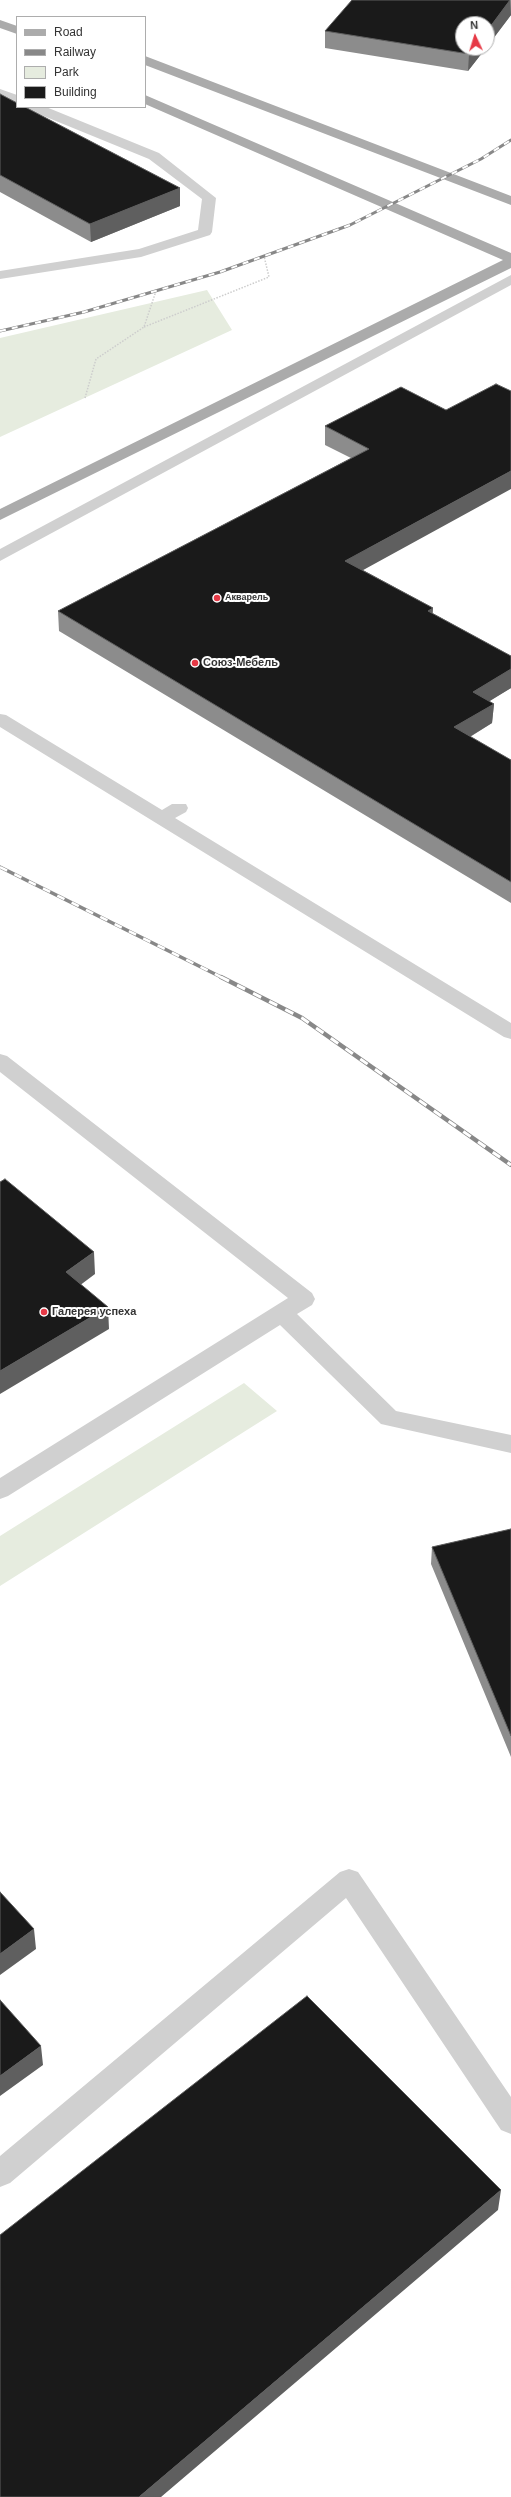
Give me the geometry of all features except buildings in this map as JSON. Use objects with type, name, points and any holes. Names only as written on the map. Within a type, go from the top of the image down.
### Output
[{"type":"main road","points":[[0,24],[16,30]]},
{"type":"main road","points":[[146,60],[511,201]]},
{"type":"main road","points":[[146,99],[511,258]]},
{"type":"main road","points":[[0,515],[511,262]]},
{"type":"lane","points":[[0,93],[16,100]]},
{"type":"lane","points":[[0,275],[141,254],[204,232],[209,198],[154,156],[36,108]]},
{"type":"lane","points":[[0,556],[511,279]]},
{"type":"lane","points":[[0,719],[511,1032]]},
{"type":"lane","points":[[161,819],[179,808]]},
{"type":"lane","points":[[0,1061],[304,1299],[0,1490]]},
{"type":"lane","points":[[282,1313],[388,1418],[511,1444]]},
{"type":"lane","points":[[0,2174],[349,1880],[511,2121]]},
{"type":"path","points":[[85,398],[96,359],[144,327],[269,277],[264,256]]},
{"type":"path","points":[[144,327],[156,291]]},
{"type":"green space","points":[[207,290],[232,330],[0,437],[0,338]]},
{"type":"green space","points":[[244,1383],[277,1411],[0,1586],[0,1536]]},
{"type":"railway","points":[[0,331],[84,312],[220,272],[350,225],[481,159],[511,140]]},
{"type":"railway","points":[[0,867],[222,977]]},
{"type":"railway","points":[[222,977],[302,1018],[511,1165]]},
{"type":"place","name":"Акварель","points":[[217,598]]},
{"type":"place","name":"Союз-Мебель","points":[[195,663]]},
{"type":"place","name":"Галерея успеха","points":[[44,1312]]}]
